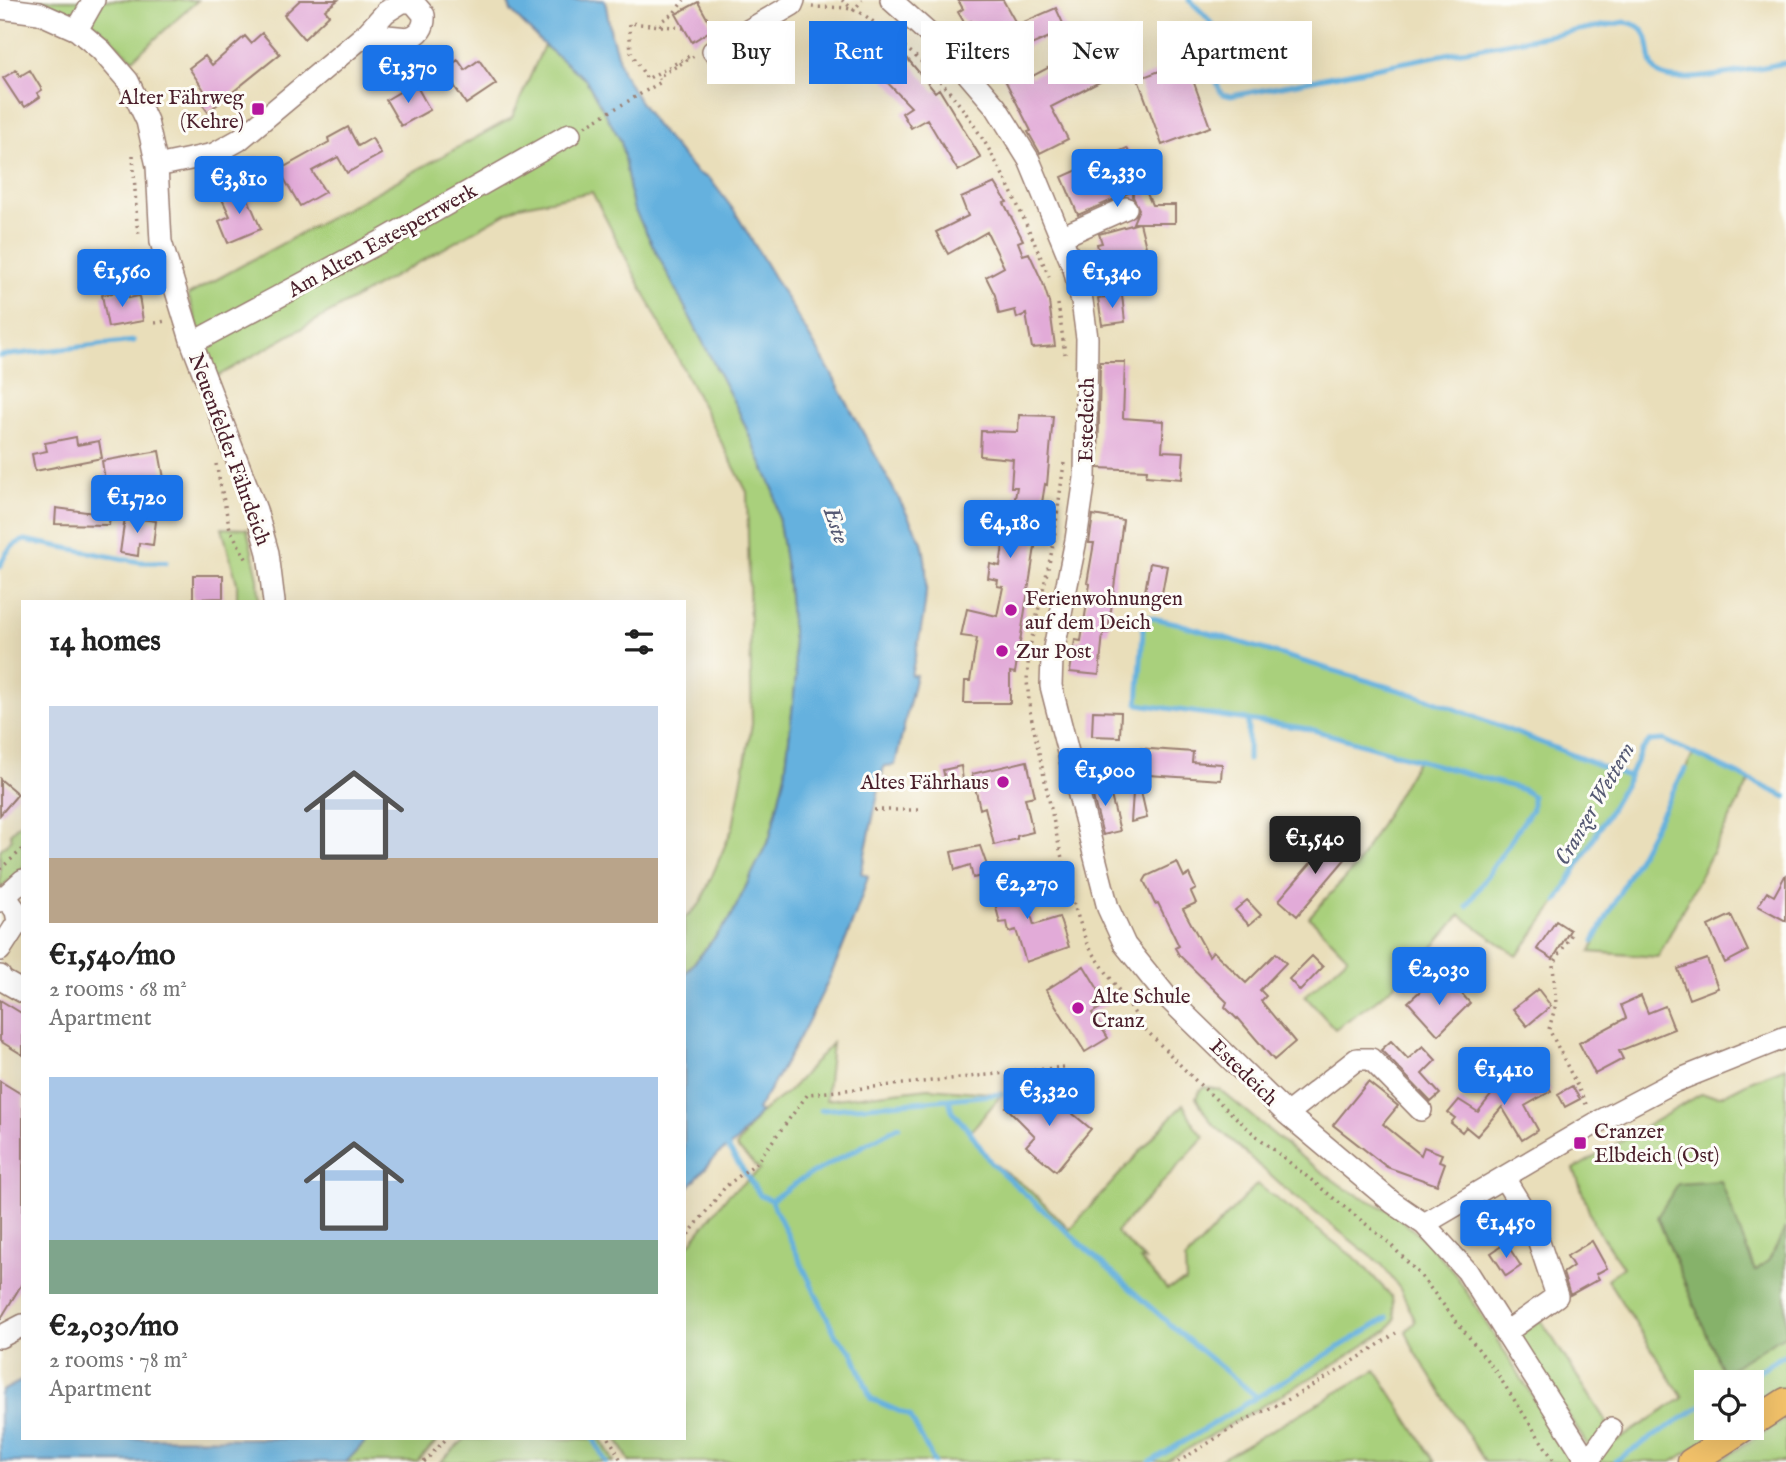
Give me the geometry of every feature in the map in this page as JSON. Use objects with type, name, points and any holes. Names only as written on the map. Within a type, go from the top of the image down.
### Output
[{"type":"main road","points":[[1764,1415],[1786,1401]]},
{"type":"main road","points":[[1691,1462],[1725,1440]]},
{"type":"street","points":[[77,30],[94,0]]},
{"type":"street","name":"Estedeich","points":[[893,1],[947,50],[996,107],[1029,160],[1080,290],[1087,338],[1086,478],[1052,658],[1051,686],[1108,908],[1125,945],[1167,997],[1287,1114],[1392,1202],[1424,1224],[1467,1271],[1588,1462]]},
{"type":"street","points":[[704,54],[793,3]]},
{"type":"street","name":"Neuenfelder Fährdeich","points":[[0,8],[39,13],[77,30],[101,50],[128,81],[147,121],[157,166],[162,242],[192,343],[256,510],[268,553],[274,600]]},
{"type":"street","points":[[157,166],[214,154],[239,140],[366,34]]},
{"type":"street","name":"Am Alten Estesperrwerk","points":[[192,343],[382,241],[579,129]]},
{"type":"street","points":[[1061,237],[1126,208]]},
{"type":"street","points":[[0,950],[18,922],[16,911],[3,899],[21,882]]},
{"type":"street","points":[[0,976],[2,980],[21,991]]},
{"type":"street","points":[[1424,1224],[1596,1123],[1676,1081],[1786,1037]]},
{"type":"street","points":[[1287,1114],[1357,1059],[1371,1059],[1421,1110]]},
{"type":"street","points":[[1504,1178],[1534,1227],[1557,1296],[1505,1333]]},
{"type":"street","points":[[0,1337],[21,1326]]},
{"type":"street","points":[[1588,1462],[1611,1429]]},
{"type":"path","points":[[660,26],[684,0]]},
{"type":"path","points":[[842,0],[906,47],[929,68],[977,127],[1004,173],[1051,281]]},
{"type":"path","points":[[854,10],[862,0]]},
{"type":"path","points":[[793,3],[854,10]]},
{"type":"path","points":[[684,28],[629,23],[631,52],[647,79],[694,54],[704,54]]},
{"type":"path","points":[[579,129],[661,82],[658,77],[704,54]]},
{"type":"path","points":[[132,149],[136,206]]},
{"type":"path","points":[[155,323],[162,322]]},
{"type":"path","points":[[215,460],[230,529],[249,565]]},
{"type":"path","points":[[874,810],[921,810]]},
{"type":"path","points":[[0,869],[21,851]]},
{"type":"path","points":[[1571,935],[1553,965],[1556,1004],[1549,1029],[1596,1123]]},
{"type":"path","points":[[1087,944],[1146,1030],[1197,1082],[1253,1133],[1388,1242],[1420,1275],[1494,1369],[1555,1462]]},
{"type":"path","points":[[686,1237],[726,1186],[756,1163],[808,1094],[1065,1067]]},
{"type":"path","points":[[1178,1462],[1247,1419],[1343,1368],[1396,1333]]},
{"type":"path","points":[[424,1462],[445,1440]]},
{"type":"path","points":[[610,1440],[622,1462]]},
{"type":"green space","points":[[39,0],[198,0],[133,59],[92,22]]},
{"type":"green space","points":[[544,45],[586,80],[621,141],[633,207],[739,412],[774,491],[787,573],[796,677],[785,774],[770,837],[730,919],[686,973],[686,917],[700,904],[733,827],[752,724],[747,492],[592,192],[519,206],[214,378],[188,295],[512,118]]},
{"type":"green space","points":[[222,528],[247,529],[258,578],[259,600],[237,600],[237,583]]},
{"type":"green space","points":[[1144,616],[1176,623],[1435,701],[1629,777],[1557,902],[1517,956],[1460,915],[1419,964],[1375,1001],[1335,1029],[1305,996],[1348,957],[1309,917],[1357,865],[1418,759],[1310,729],[1138,704]]},
{"type":"green space","points":[[1693,754],[1750,780],[1658,957],[1590,952]]},
{"type":"green space","points":[[21,822],[21,870],[0,889],[0,850],[12,839],[10,833]]},
{"type":"green space","points":[[832,1043],[826,1100],[929,1088],[1002,1094],[970,1132],[989,1160],[1026,1187],[1070,1229],[1183,1104],[1196,1128],[1205,1137],[1116,1232],[1145,1260],[1140,1260],[1167,1289],[1186,1281],[1185,1260],[1257,1184],[1359,1261],[1392,1297],[1395,1319],[1388,1329],[1345,1358],[1165,1462],[630,1462],[618,1440],[686,1440],[686,1248],[728,1195],[760,1170],[736,1147],[760,1113],[790,1090]]},
{"type":"green space","points":[[1786,1067],[1786,1228],[1769,1261],[1755,1271],[1723,1370],[1694,1370],[1694,1440],[1706,1440],[1672,1462],[1598,1462],[1518,1336],[1541,1320],[1618,1440],[1683,1398],[1607,1279],[1623,1267],[1594,1225],[1574,1169],[1701,1094],[1721,1096]]},
{"type":"green space","points":[[1205,1087],[1220,1090],[1300,1156],[1346,1189],[1392,1212],[1425,1240],[1454,1272],[1574,1462],[1485,1462],[1413,1348],[1406,1331],[1415,1322],[1400,1289],[1382,1265],[1283,1187],[1211,1122],[1196,1098]]},
{"type":"green space","points":[[1721,1181],[1755,1271],[1769,1260],[1786,1228],[1786,1334],[1728,1370],[1722,1370],[1657,1217],[1678,1184]]},
{"type":"green space","points":[[1786,1334],[1786,1389],[1764,1403],[1764,1370],[1727,1370]]},
{"type":"green space","points":[[1376,1370],[1435,1462],[1216,1462]]},
{"type":"green space","points":[[1786,1418],[1786,1462],[1718,1462],[1752,1440],[1764,1440],[1764,1432]]},
{"type":"green space","points":[[367,1440],[438,1440],[417,1462],[346,1462]]},
{"type":"green space","points":[[464,1440],[602,1440],[614,1462],[440,1462]]},
{"type":"water","name":"Este","points":[[507,0],[605,0],[622,71],[638,99],[657,127],[697,173],[710,179],[735,212],[830,371],[922,542],[925,559],[924,609],[911,675],[916,675],[895,765],[884,766],[861,873],[868,876],[847,937],[806,1026],[757,1110],[760,1113],[736,1142],[717,1155],[686,1190],[686,973],[730,919],[770,837],[785,774],[796,677],[787,573],[774,491],[739,412],[633,207],[621,141],[586,80],[544,45],[511,11]]},
{"type":"water","points":[[21,1381],[21,1440],[367,1440],[346,1462],[0,1462],[2,1391]]},
{"type":"building","points":[[300,0],[338,0],[325,10],[329,15],[304,39],[284,15]]},
{"type":"building","points":[[958,0],[1003,0],[1015,21],[963,21],[958,12],[963,9]]},
{"type":"building","points":[[698,2],[709,21],[707,33],[692,42],[676,14]]},
{"type":"building","points":[[1056,8],[1062,21],[1048,21],[1048,38],[1034,44],[1034,21],[1026,21]]},
{"type":"building","points":[[262,33],[280,54],[208,112],[196,96],[204,90],[189,68],[205,56],[212,65],[245,36],[251,43]]},
{"type":"building","points":[[907,58],[921,75],[921,84],[928,84],[935,92],[939,89],[981,158],[958,171],[927,119],[911,128],[902,113],[911,107],[889,84],[907,84]]},
{"type":"building","points":[[458,60],[465,70],[479,60],[496,84],[466,104],[444,70]]},
{"type":"building","points":[[1048,68],[1048,84],[1096,84],[1051,107],[1068,139],[1040,153],[1028,132],[1031,131],[1007,84],[1034,84],[1034,75]]},
{"type":"building","points":[[16,70],[20,76],[30,70],[42,90],[37,93],[40,97],[25,107],[20,104],[3,78]]},
{"type":"building","points":[[1157,72],[1157,84],[1194,84],[1210,127],[1162,145],[1140,84],[1143,84],[1143,77]]},
{"type":"building","points":[[415,83],[430,110],[401,126],[386,100]]},
{"type":"building","points":[[348,127],[358,146],[372,138],[381,154],[347,173],[338,157],[312,171],[325,192],[300,206],[279,170],[329,142],[328,138]]},
{"type":"building","points":[[1127,148],[1152,205],[1175,205],[1175,223],[1140,223],[1149,259],[1120,267],[1124,283],[1108,287],[1097,244],[1102,243],[1099,234],[1139,223],[1133,223],[1139,209],[1133,191],[1078,215],[1062,177]]},
{"type":"building","points":[[258,156],[266,174],[251,180],[243,162]]},
{"type":"building","points":[[995,183],[1007,202],[1004,203],[1023,240],[1018,242],[1023,255],[1029,253],[1043,283],[1049,302],[1055,346],[1032,348],[1026,314],[1017,318],[1015,310],[999,314],[995,295],[986,277],[1004,267],[987,232],[948,254],[936,232],[968,216],[961,198]]},
{"type":"building","points":[[243,187],[261,229],[228,243],[219,221],[230,216],[221,197]]},
{"type":"building","points":[[127,290],[129,298],[139,296],[143,321],[108,327],[102,295]]},
{"type":"building","points":[[1122,295],[1125,322],[1102,325],[1098,298]]},
{"type":"building","points":[[1100,362],[1125,362],[1123,418],[1164,421],[1162,451],[1184,452],[1182,479],[1146,476],[1147,470],[1098,468]]},
{"type":"building","points":[[1019,415],[1053,416],[1047,485],[1045,484],[1015,673],[1010,672],[1010,703],[964,703],[965,681],[970,681],[977,638],[961,636],[967,609],[997,616],[1003,587],[997,586],[998,580],[988,578],[990,564],[1000,566],[1006,525],[1010,526],[1017,487],[1011,487],[1013,459],[980,456],[981,431],[1018,432]]},
{"type":"building","points":[[76,437],[77,445],[99,441],[102,458],[35,471],[32,454],[47,451],[45,443]]},
{"type":"building","points":[[159,451],[165,484],[107,494],[102,461]]},
{"type":"building","points":[[56,508],[110,515],[109,525],[55,524]]},
{"type":"building","points":[[1093,515],[1123,520],[1108,633],[1103,633],[1099,675],[1070,672],[1075,640],[1081,641],[1090,584],[1087,583],[1094,543],[1089,543]]},
{"type":"building","points":[[125,517],[156,521],[153,545],[139,543],[138,556],[120,553]]},
{"type":"building","points":[[1150,563],[1167,566],[1161,599],[1144,597]]},
{"type":"building","points":[[193,575],[223,575],[223,598],[193,599]]},
{"type":"building","points":[[1093,711],[1121,712],[1120,737],[1092,736]]},
{"type":"building","points":[[1136,748],[1193,752],[1192,762],[1222,764],[1221,780],[1134,774]]},
{"type":"building","points":[[1027,761],[1035,796],[1025,798],[1033,832],[994,845],[985,807],[980,809],[972,774]]},
{"type":"building","points":[[961,766],[963,780],[946,783],[943,770]]},
{"type":"building","points":[[1134,778],[1138,778],[1147,818],[1131,822]]},
{"type":"building","points":[[0,779],[18,794],[0,815]]},
{"type":"building","points":[[1107,780],[1120,831],[1103,835],[1090,785]]},
{"type":"building","points":[[1334,836],[1352,851],[1297,916],[1279,900]]},
{"type":"building","points":[[980,846],[990,874],[973,878],[970,865],[955,870],[951,852]]},
{"type":"building","points":[[1177,862],[1184,877],[1189,874],[1196,889],[1191,892],[1196,903],[1183,909],[1209,956],[1213,951],[1246,983],[1276,953],[1286,963],[1260,990],[1266,996],[1261,1001],[1295,1042],[1274,1060],[1225,1007],[1227,1002],[1175,948],[1179,946],[1144,881],[1147,876]]},
{"type":"building","points":[[1786,874],[1786,921],[1758,906],[1767,892],[1774,896]]},
{"type":"building","points":[[1019,875],[1034,925],[1059,917],[1069,947],[1026,962],[1016,930],[1009,932],[1007,922],[1000,923],[990,884]]},
{"type":"building","points":[[1247,900],[1261,915],[1249,925],[1235,910]]},
{"type":"building","points":[[1731,915],[1748,951],[1725,963],[1708,926]]},
{"type":"building","points":[[1556,921],[1570,930],[1553,959],[1537,949]]},
{"type":"building","points":[[1312,956],[1323,967],[1300,991],[1289,979]]},
{"type":"building","points":[[1707,959],[1718,988],[1689,999],[1678,969]]},
{"type":"building","name":"Alte Schule Cranz","points":[[1084,966],[1107,1004],[1092,1013],[1108,1038],[1085,1052],[1046,990]]},
{"type":"building","points":[[1428,984],[1440,997],[1454,985],[1470,1003],[1438,1035],[1408,1002]]},
{"type":"building","points":[[1538,989],[1551,1006],[1527,1026],[1513,1009]]},
{"type":"building","points":[[1641,996],[1648,1013],[1665,1006],[1674,1029],[1619,1051],[1623,1059],[1595,1074],[1579,1043],[1626,1018],[1621,1005]]},
{"type":"building","points":[[0,1000],[21,1013],[21,1054],[0,1041]]},
{"type":"building","points":[[1391,1041],[1408,1059],[1423,1046],[1436,1060],[1422,1074],[1440,1094],[1431,1102],[1381,1050]]},
{"type":"building","points":[[1539,1070],[1551,1091],[1525,1106],[1538,1130],[1522,1140],[1502,1107],[1477,1136],[1466,1127],[1462,1132],[1451,1123],[1455,1118],[1448,1113],[1459,1100],[1478,1112],[1492,1094]]},
{"type":"building","points":[[0,1081],[21,1094],[21,1285],[0,1320]]},
{"type":"building","points":[[1368,1082],[1398,1106],[1383,1124],[1421,1155],[1424,1147],[1442,1154],[1439,1161],[1445,1163],[1437,1185],[1387,1167],[1333,1125]]},
{"type":"building","points":[[1027,1086],[1053,1111],[1060,1103],[1091,1129],[1056,1171],[1026,1146],[1035,1136],[1006,1107]]},
{"type":"building","points":[[1572,1086],[1580,1099],[1565,1107],[1558,1094]]},
{"type":"building","points":[[1592,1241],[1607,1268],[1596,1274],[1599,1279],[1570,1295],[1563,1273],[1573,1266],[1567,1256]]},
{"type":"building","points":[[1506,1243],[1521,1266],[1506,1276],[1491,1253]]},
{"type":"waterway","points":[[1189,0],[1207,18],[1217,34],[1220,47],[1218,87],[1222,94],[1231,96],[1625,22],[1636,25],[1643,31],[1655,70],[1671,78],[1703,77],[1786,63]]},
{"type":"waterway","points":[[0,356],[134,341]]},
{"type":"waterway","points":[[0,567],[9,550],[25,540],[140,562],[166,562]]},
{"type":"waterway","points":[[1467,906],[1532,809],[1532,796],[1524,790],[1310,729],[1138,704],[1144,616],[1176,623],[1435,701],[1629,777]]},
{"type":"waterway","points":[[1248,720],[1248,760]]},
{"type":"waterway","name":"Cranzer Wettern","points":[[1557,902],[1629,777],[1641,751],[1650,741],[1664,740],[1786,797]]},
{"type":"waterway","points":[[1594,941],[1685,769]]},
{"type":"waterway","points":[[949,1099],[1002,1094]]},
{"type":"waterway","points":[[821,1110],[949,1099],[952,1111],[991,1163],[1176,1330],[1257,1397]]},
{"type":"waterway","points":[[771,1200],[802,1179],[899,1126]]},
{"type":"waterway","points":[[728,1148],[760,1195],[771,1200],[836,1336],[853,1353],[871,1399],[910,1416],[934,1462]]},
{"type":"waterway","points":[[1150,1462],[1387,1318]]},
{"type":"waterway","points":[[1760,1370],[1786,1354]]},
{"type":"waterway","points":[[1615,1461],[1694,1411]]},
{"type":"waterway","points":[[594,1440],[606,1462]]},
{"type":"place","name":"Alter Fährweg (Kehre)","points":[[258,109]]},
{"type":"place","name":"Ferienwohnungen auf dem Deich","points":[[1011,610]]},
{"type":"place","name":"Zur Post","points":[[1002,651]]},
{"type":"place","name":"Altes Fährhaus","points":[[1003,782]]},
{"type":"place","name":"Alte Schule Cranz","points":[[1078,1008]]},
{"type":"place","name":"Cranzer Elbdeich (Ost)","points":[[1580,1143]]}]
